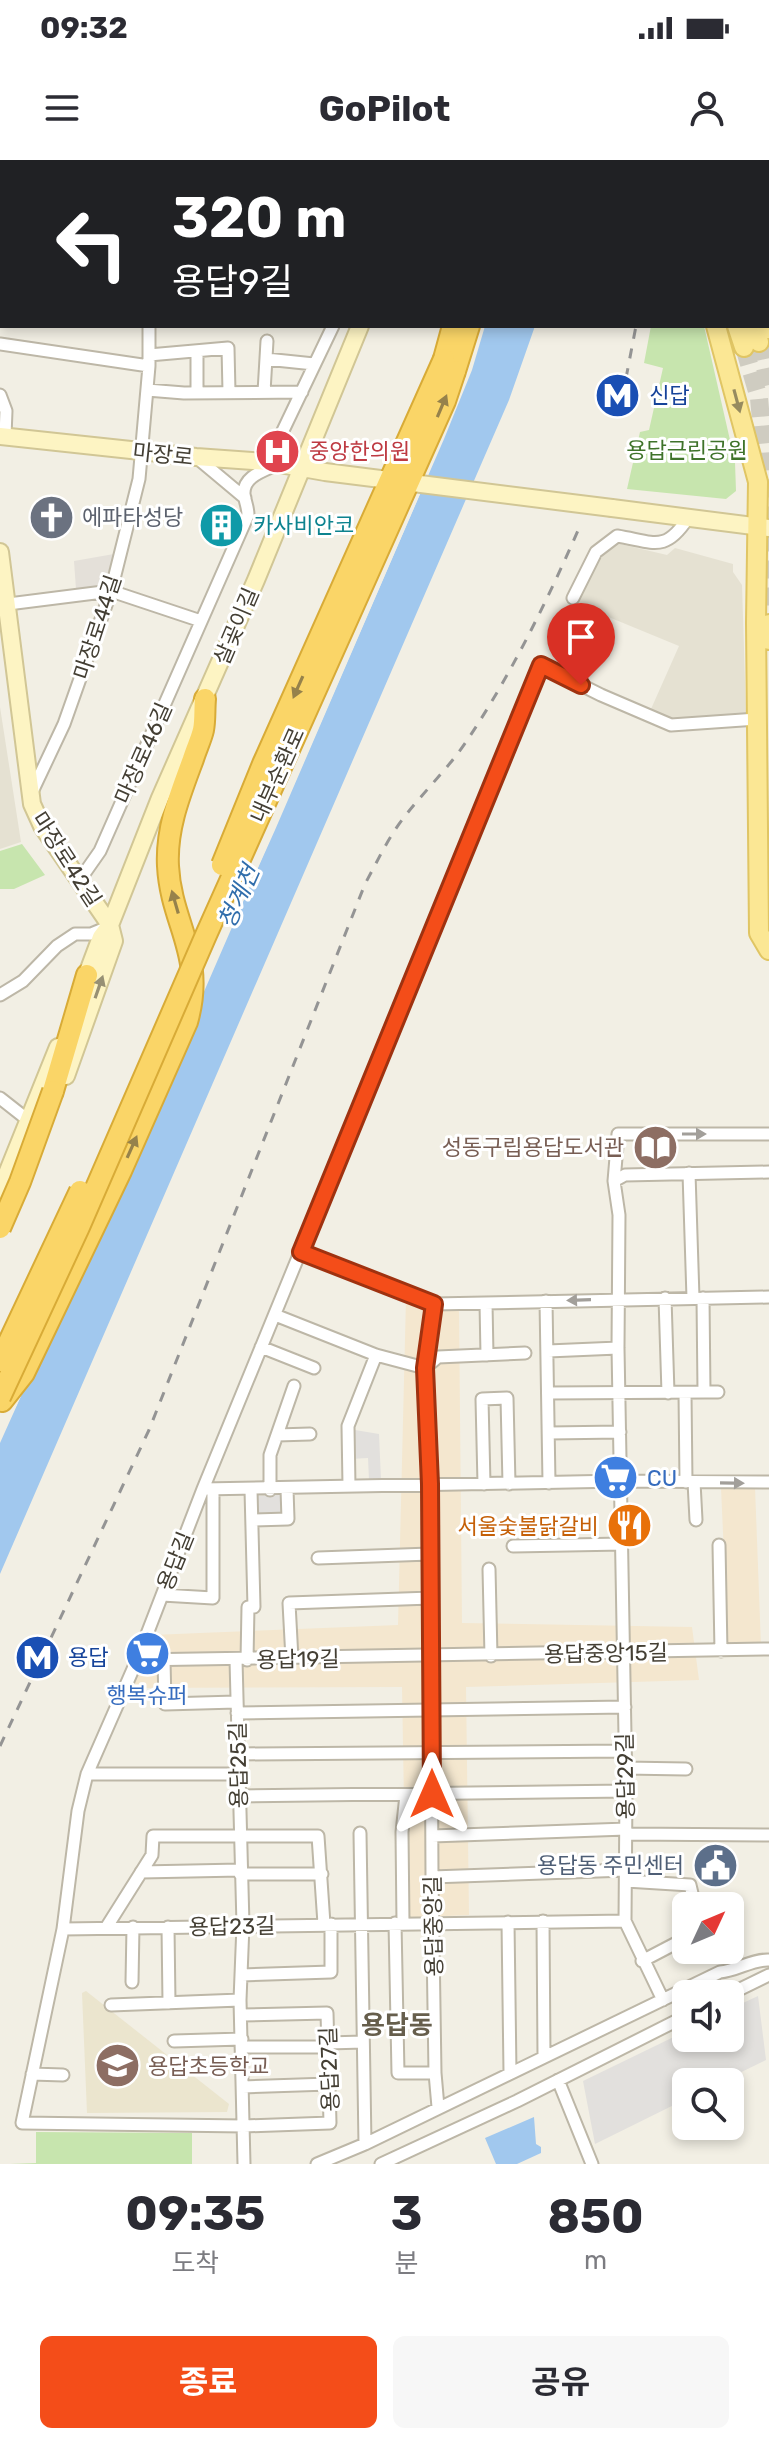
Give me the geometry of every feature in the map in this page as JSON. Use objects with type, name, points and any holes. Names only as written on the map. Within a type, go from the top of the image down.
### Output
[{"type":"highway","name":"내부순환로","points":[[0,1361],[166,1003],[263,764],[416,426],[444,359],[452,328]]},
{"type":"highway","name":"내부순환로","points":[[0,1397],[73,1240],[445,401],[468,328]]},
{"type":"highway","points":[[0,1404],[31,1360],[121,1171],[187,1022],[193,1000],[193,970],[187,938],[173,895],[168,863],[174,810],[203,730],[205,699]]},
{"type":"highway","points":[[5,1225],[53,1091],[87,975]]},
{"type":"main road","name":"살곶이길","points":[[0,1188],[101,937],[110,925],[160,798],[205,699],[359,328]]},
{"type":"main road","points":[[717,328],[758,482],[763,528],[765,619],[757,719],[759,933],[769,950]]},
{"type":"main road","points":[[745,429],[756,449],[769,456]]},
{"type":"main road","name":"마장로","points":[[6,440],[273,463],[688,518]]},
{"type":"main road","points":[[688,518],[763,528]]},
{"type":"main road","name":"마장로42길","points":[[0,552],[4,604],[31,795],[42,826],[110,925]]},
{"type":"main road","points":[[765,619],[769,640]]},
{"type":"main road","name":"살곶이길","points":[[0,1243],[5,1225],[29,1180],[101,982],[114,941],[110,925]]},
{"type":"main road","points":[[0,1188],[10,1198],[5,1225]]},
{"type":"street","name":"마장로44길","points":[[31,795],[64,724],[111,591],[139,479],[149,328]]},
{"type":"street","points":[[245,498],[244,490],[249,479],[273,463],[332,328]]},
{"type":"street","points":[[264,392],[267,341]]},
{"type":"street","points":[[0,344],[149,361],[228,348],[229,392]]},
{"type":"street","points":[[197,351],[197,393]]},
{"type":"street","points":[[266,359],[314,364]]},
{"type":"street","points":[[147,390],[302,392]]},
{"type":"street","points":[[0,395],[6,411],[6,440]]},
{"type":"street","points":[[196,457],[245,498]]},
{"type":"street","name":"마장로46길","points":[[79,881],[100,851],[248,515],[245,498]]},
{"type":"street","points":[[573,598],[596,552],[617,536],[663,543],[675,537],[688,518]]},
{"type":"street","points":[[4,604],[111,591],[201,621]]},
{"type":"street","name":"용답길","points":[[244,2126],[22,2123],[63,1929],[78,1811],[87,1774],[208,1489],[261,1347],[541,665],[671,725],[757,719]]},
{"type":"street","points":[[0,995],[23,981],[57,946],[75,934],[91,934],[110,925]]},
{"type":"street","points":[[0,1098],[28,1120]]},
{"type":"street","name":"용답29길","points":[[663,2000],[625,1921],[619,1215],[614,1181],[618,1134],[769,1134]]},
{"type":"street","points":[[614,1181],[625,1175],[769,1172]]},
{"type":"street","points":[[689,1173],[704,1392]]},
{"type":"street","points":[[301,1252],[434,1304],[769,1297]]},
{"type":"street","points":[[665,1298],[668,1393]]},
{"type":"street","points":[[546,1301],[549,1483]]},
{"type":"street","points":[[486,1303],[487,1355]]},
{"type":"street","name":"용답중앙길","points":[[434,1304],[425,1368],[430,1484],[432,1877],[438,2107]]},
{"type":"street","points":[[275,1315],[376,1355],[425,1368],[438,1357],[525,1353]]},
{"type":"street","points":[[261,1347],[314,1368]]},
{"type":"street","points":[[548,1351],[618,1348]]},
{"type":"street","points":[[349,1486],[348,1426],[376,1355]]},
{"type":"street","points":[[270,1490],[270,1455],[294,1386]]},
{"type":"street","points":[[549,1393],[718,1392]]},
{"type":"street","points":[[685,1393],[690,1482],[696,1520]]},
{"type":"street","points":[[484,1484],[482,1399],[494,1398],[507,1398],[509,1484]]},
{"type":"street","points":[[549,1433],[620,1432]]},
{"type":"street","points":[[277,1435],[310,1434]]},
{"type":"street","points":[[162,1595],[213,1598],[208,1489],[620,1481],[769,1482]]},
{"type":"street","points":[[252,1520],[288,1519],[287,1489]]},
{"type":"street","name":"용답25길","points":[[244,2126],[237,1707],[248,1607],[254,1607],[251,1490]]},
{"type":"street","points":[[513,1546],[623,1544]]},
{"type":"street","points":[[719,1545],[721,1651]]},
{"type":"street","points":[[318,1558],[430,1554]]},
{"type":"street","points":[[489,1569],[491,1656]]},
{"type":"street","points":[[292,1659],[289,1603],[431,1598]]},
{"type":"street","name":"용답중앙15길","points":[[433,1655],[769,1649]]},
{"type":"street","name":"용답19길","points":[[137,1660],[433,1655]]},
{"type":"street","points":[[164,1660],[165,1704],[433,1709],[625,1707]]},
{"type":"street","points":[[238,1754],[625,1751]]},
{"type":"street","points":[[625,1768],[686,1769]]},
{"type":"street","points":[[87,1774],[238,1774]]},
{"type":"street","points":[[239,1796],[626,1791]]},
{"type":"street","points":[[406,1795],[399,1923],[398,2073],[435,2073]]},
{"type":"street","points":[[432,1836],[626,1831],[769,1835]]},
{"type":"street","points":[[360,1833],[365,2144]]},
{"type":"street","points":[[106,1928],[152,1855],[153,1836],[318,1836],[331,1972],[242,1975]]},
{"type":"street","points":[[141,1872],[322,1874]]},
{"type":"street","points":[[432,1877],[626,1875],[690,1885],[692,1892]]},
{"type":"street","points":[[543,1921],[544,2057]]},
{"type":"street","name":"용답23길","points":[[63,1929],[625,1921]]},
{"type":"street","points":[[508,1922],[510,2073]]},
{"type":"street","points":[[132,1982],[133,1927]]},
{"type":"street","points":[[168,1927],[169,2003]]},
{"type":"street","points":[[642,1961],[672,1945]]},
{"type":"street","points":[[317,2164],[365,2144],[720,1972],[734,1971],[762,1959],[769,1960]]},
{"type":"street","points":[[744,1987],[769,1975]]},
{"type":"street","points":[[111,2005],[240,2000]]},
{"type":"street","name":"용답27길","points":[[242,2015],[327,2013],[330,2123],[244,2126]]},
{"type":"street","points":[[381,2164],[672,2023]]},
{"type":"street","points":[[174,2041],[328,2045],[363,2042]]},
{"type":"street","points":[[32,2074],[63,2075]]},
{"type":"street","points":[[558,2080],[592,2164]]},
{"type":"street","points":[[243,2087],[329,2084]]},
{"type":"street","points":[[244,2126],[244,2164]]},
{"type":"shaded area","points":[[620,544],[667,555],[675,548],[733,564],[733,572],[742,585],[746,714],[673,720],[651,709],[679,646],[577,604],[602,551],[609,545]]},
{"type":"shaded area","points":[[114,554],[105,582],[98,587],[76,589],[74,561]]},
{"type":"shaded area","points":[[0,707],[21,842],[0,849]]},
{"type":"shaded area","points":[[406,1298],[459,1309],[462,1623],[692,1627],[699,1680],[466,1687],[469,1915],[406,1918],[402,1687],[128,1688],[151,1635],[398,1625]]},
{"type":"shaded area","points":[[349,1429],[379,1434],[381,1480],[369,1480],[368,1458],[350,1459]]},
{"type":"shaded area","points":[[755,1487],[761,1646],[724,1648],[726,1599],[721,1488]]},
{"type":"shaded area","points":[[282,1495],[284,1515],[258,1516],[257,1496]]},
{"type":"shaded area","points":[[86,1991],[229,2104],[227,2112],[87,2113],[82,1993]]},
{"type":"shaded area","points":[[758,1996],[766,2060],[744,2071],[744,2068],[672,2068],[672,2106],[595,2144],[583,2081],[672,2038],[672,2052],[744,2052],[744,2002]]},
{"type":"green space","name":"용답근린공원","points":[[651,328],[704,328],[735,462],[736,491],[726,499],[627,489],[640,432],[649,430],[663,368],[644,363]]},
{"type":"green space","points":[[22,844],[45,875],[14,889],[0,889],[0,851]]},
{"type":"green space","points":[[36,2132],[192,2133],[192,2164],[10,2164],[36,2163]]},
{"type":"water","name":"청계천","points":[[482,328],[534,328],[509,400],[0,1574],[0,1443],[275,830],[426,480]]},
{"type":"water","points":[[534,2117],[536,2144],[541,2147],[541,2153],[517,2164],[496,2164],[485,2138]]},
{"type":"pier","points":[[478,328],[484,328],[472,370],[444,439],[107,1215],[0,1440],[0,1433],[272,828],[422,479]]},
{"type":"tunnel","points":[[759,342],[769,385]]},
{"type":"tunnel","points":[[744,347],[759,398],[767,486],[769,624]]},
{"type":"railway","points":[[626,378],[636,328]]},
{"type":"railway","points":[[0,1746],[149,1430],[365,884],[397,828],[461,750],[500,688],[580,526]]},
{"type":"place","name":"신답","points":[[618,395]]},
{"type":"place","name":"중앙한의원","points":[[278,451]]},
{"type":"place","name":"에파타성당","points":[[51,517]]},
{"type":"place","name":"카사비안코","points":[[222,525]]},
{"type":"place","name":"성동구립용답도서관","points":[[655,1147]]},
{"type":"place","name":"CU","points":[[616,1478]]},
{"type":"place","name":"서울숯불닭갈비","points":[[630,1526]]},
{"type":"place","name":"행복슈퍼","points":[[147,1654]]},
{"type":"place","name":"용답","points":[[37,1657]]},
{"type":"place","name":"용답동 주민센터","points":[[715,1865]]},
{"type":"place","name":"용답초등학교","points":[[117,2066]]},
{"type":"district","name":"용답동","points":[[397,2025]]},
{"type":"route","points":[[432,1794],[433,1655],[425,1368],[434,1304],[301,1252],[541,665],[581,685]]}]
